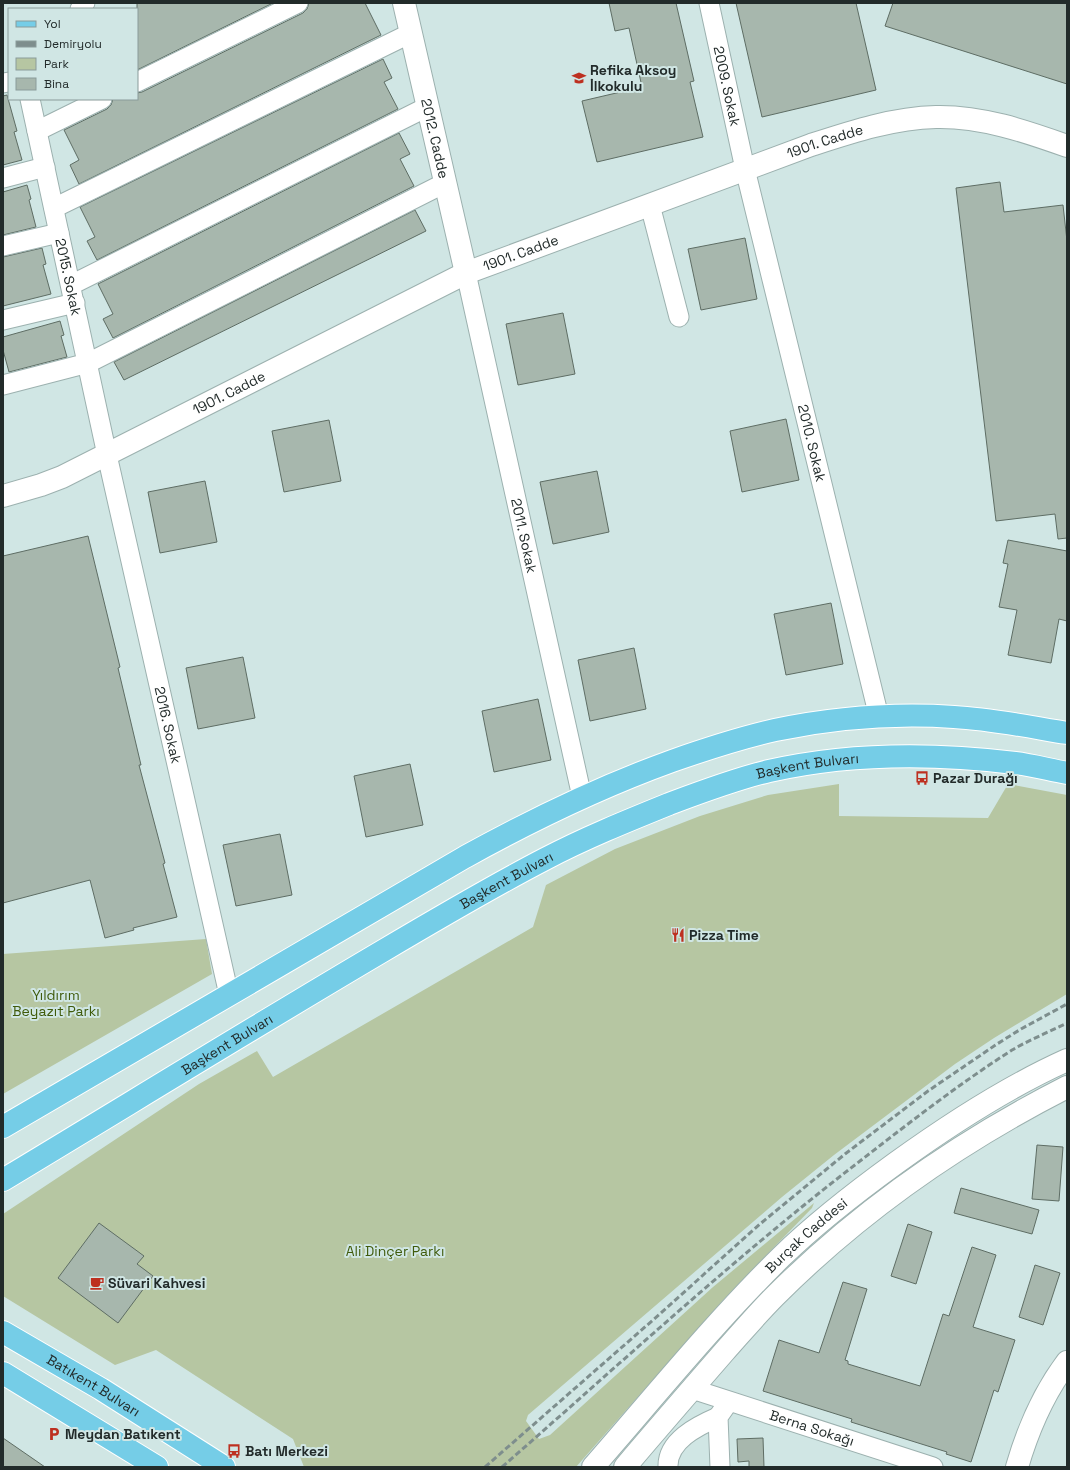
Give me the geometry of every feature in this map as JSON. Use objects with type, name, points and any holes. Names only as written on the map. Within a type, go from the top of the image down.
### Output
[{"type":"main road","points":[[3,1127],[472,853],[519,827],[640,773],[729,742],[820,722],[879,717],[955,717],[1003,722],[1067,733]]},
{"type":"main road","name":"Başkent Bulvarı","points":[[3,1180],[250,1029],[485,891],[583,840],[698,793],[732,781],[768,771],[820,762],[874,757],[967,758],[1018,763],[1067,773]]},
{"type":"main road","name":"Batıkent Bulvarı","points":[[3,1332],[101,1389],[224,1467]]},
{"type":"main road","points":[[3,1373],[158,1467]]},
{"type":"street","points":[[138,82],[298,3]]},
{"type":"street","name":"2012. Cadde","points":[[404,3],[466,273]]},
{"type":"street","name":"2009. Sokak","points":[[709,3],[745,169]]},
{"type":"street","points":[[54,208],[410,33]]},
{"type":"street","name":"2015. Sokak","points":[[30,100],[107,455]]},
{"type":"street","points":[[37,131],[100,100]]},
{"type":"street","points":[[70,285],[428,107]]},
{"type":"street","name":"1901. Cadde","points":[[3,496],[41,486],[62,477],[466,273],[811,145],[898,121],[936,117],[970,119],[999,124],[1067,146]]},
{"type":"street","points":[[3,178],[45,167]]},
{"type":"street","name":"2010. Sokak","points":[[745,169],[879,717]]},
{"type":"street","points":[[3,385],[88,363],[445,183]]},
{"type":"street","points":[[650,205],[679,318]]},
{"type":"street","points":[[3,246],[59,233]]},
{"type":"street","name":"2011. Sokak","points":[[466,273],[582,798]]},
{"type":"street","points":[[3,320],[75,303]]},
{"type":"street","name":"2016. Sokak","points":[[107,455],[229,995]]},
{"type":"street","name":"Burçak Caddesi","points":[[593,1467],[733,1307],[807,1233],[837,1207],[922,1145],[1004,1093],[1067,1060]]},
{"type":"street","name":"Burçak Caddesi","points":[[625,1467],[775,1296],[856,1223],[941,1161],[980,1136],[1067,1087]]},
{"type":"street","points":[[1018,1467],[1024,1443],[1034,1417],[1049,1388],[1067,1362]]},
{"type":"street","name":"Berna Sokağı","points":[[692,1389],[932,1467]]},
{"type":"street","points":[[668,1467],[668,1460],[680,1440],[703,1423],[718,1417],[730,1401]]},
{"type":"street","points":[[718,1417],[720,1467]]},
{"type":"green space","name":"Ali Dinçer Parkı","points":[[839,784],[839,816],[988,818],[1008,784],[1067,795],[1067,994],[994,1038],[955,1064],[834,1155],[782,1197],[528,1415],[526,1421],[539,1439],[550,1435],[713,1287],[814,1203],[812,1208],[725,1298],[576,1467],[304,1467],[293,1439],[156,1350],[115,1365],[3,1296],[3,1214],[199,1084],[257,1051],[273,1077],[533,927],[546,885],[615,849],[700,816],[768,795]]},
{"type":"green space","name":"Yıldırım Beyazıt Parkı","points":[[206,939],[212,974],[3,1094],[3,954]]},
{"type":"building","points":[[137,3],[273,3],[138,70]]},
{"type":"building","points":[[309,3],[365,3],[381,35],[79,184],[70,165],[79,160],[64,130],[107,109],[111,105],[113,100],[138,100],[138,93],[303,13],[307,9]]},
{"type":"building","points":[[609,3],[676,3],[694,81],[690,82],[703,137],[597,162],[582,101],[642,87],[629,28],[615,31]]},
{"type":"building","points":[[736,3],[856,3],[876,90],[762,117]]},
{"type":"building","points":[[893,3],[1067,3],[1067,84],[885,26]]},
{"type":"building","points":[[383,59],[392,78],[384,82],[398,109],[97,260],[87,241],[95,237],[80,207]]},
{"type":"building","points":[[7,95],[17,131],[14,132],[22,160],[3,165],[3,96]]},
{"type":"building","points":[[399,133],[410,154],[400,159],[414,186],[113,338],[103,319],[113,314],[98,284]]},
{"type":"building","points":[[1000,182],[1004,212],[1063,205],[1067,241],[1067,538],[1058,539],[1055,514],[996,521],[956,188]]},
{"type":"building","points":[[27,185],[36,227],[3,235],[3,192]]},
{"type":"building","points":[[415,210],[426,231],[124,380],[114,362]]},
{"type":"building","points":[[745,238],[757,299],[701,310],[688,249]]},
{"type":"building","points":[[42,248],[46,264],[43,265],[51,294],[3,306],[3,257]]},
{"type":"building","points":[[563,313],[575,374],[518,385],[506,324]]},
{"type":"building","points":[[60,321],[64,335],[61,336],[67,357],[9,372],[3,350],[3,337]]},
{"type":"building","points":[[786,419],[799,480],[742,492],[730,431]]},
{"type":"building","points":[[329,420],[341,481],[284,492],[272,431]]},
{"type":"building","points":[[597,471],[609,532],[553,544],[540,482]]},
{"type":"building","points":[[205,481],[217,542],[160,553],[148,492]]},
{"type":"building","points":[[88,536],[120,667],[118,668],[141,765],[139,765],[165,863],[163,864],[177,917],[133,928],[134,930],[105,938],[90,880],[3,903],[3,556]]},
{"type":"building","points":[[1008,540],[1067,551],[1067,621],[1059,619],[1051,663],[1008,655],[1017,610],[999,607],[1008,564],[1003,563]]},
{"type":"building","points":[[831,603],[843,664],[786,675],[774,614]]},
{"type":"building","points":[[634,648],[646,709],[590,721],[578,660]]},
{"type":"building","points":[[243,657],[255,718],[198,729],[186,668]]},
{"type":"building","points":[[538,699],[551,760],[494,772],[482,711]]},
{"type":"building","points":[[410,764],[423,825],[366,837],[354,776]]},
{"type":"building","points":[[280,834],[292,895],[236,906],[223,845]]},
{"type":"building","points":[[1037,1145],[1063,1147],[1059,1201],[1032,1199]]},
{"type":"building","points":[[961,1188],[1039,1210],[1032,1234],[954,1213]]},
{"type":"building","points":[[99,1223],[144,1256],[137,1264],[153,1276],[118,1323],[58,1278]]},
{"type":"building","points":[[908,1224],[932,1232],[916,1284],[891,1276]]},
{"type":"building","points":[[972,1247],[996,1255],[973,1327],[1015,1340],[998,1392],[994,1390],[971,1462],[946,1454],[947,1452],[851,1422],[852,1419],[763,1391],[779,1340],[819,1353],[843,1282],[867,1289],[845,1360],[848,1361],[848,1364],[920,1386],[943,1314],[949,1316]]},
{"type":"building","points":[[1035,1265],[1060,1273],[1043,1325],[1019,1317]]},
{"type":"building","points":[[3,1438],[45,1467],[3,1467]]},
{"type":"building","points":[[763,1438],[764,1467],[749,1467],[749,1461],[738,1462],[737,1439]]},
{"type":"railway","points":[[485,1467],[760,1224],[845,1154],[928,1091],[997,1044],[1067,1004]]},
{"type":"railway","points":[[502,1467],[678,1311],[814,1197],[973,1076],[1012,1050],[1067,1023]]},
{"type":"place","name":"Refika Aksoy İlkokulu","points":[[579,78]]},
{"type":"place","name":"Pazar Durağı","points":[[922,778]]},
{"type":"place","name":"Pizza Time","points":[[678,935]]},
{"type":"place","name":"Süvari Kahvesi","points":[[97,1283]]},
{"type":"place","name":"Meydan Batıkent","points":[[54,1434]]},
{"type":"place","name":"Batı Merkezi","points":[[234,1451]]}]
